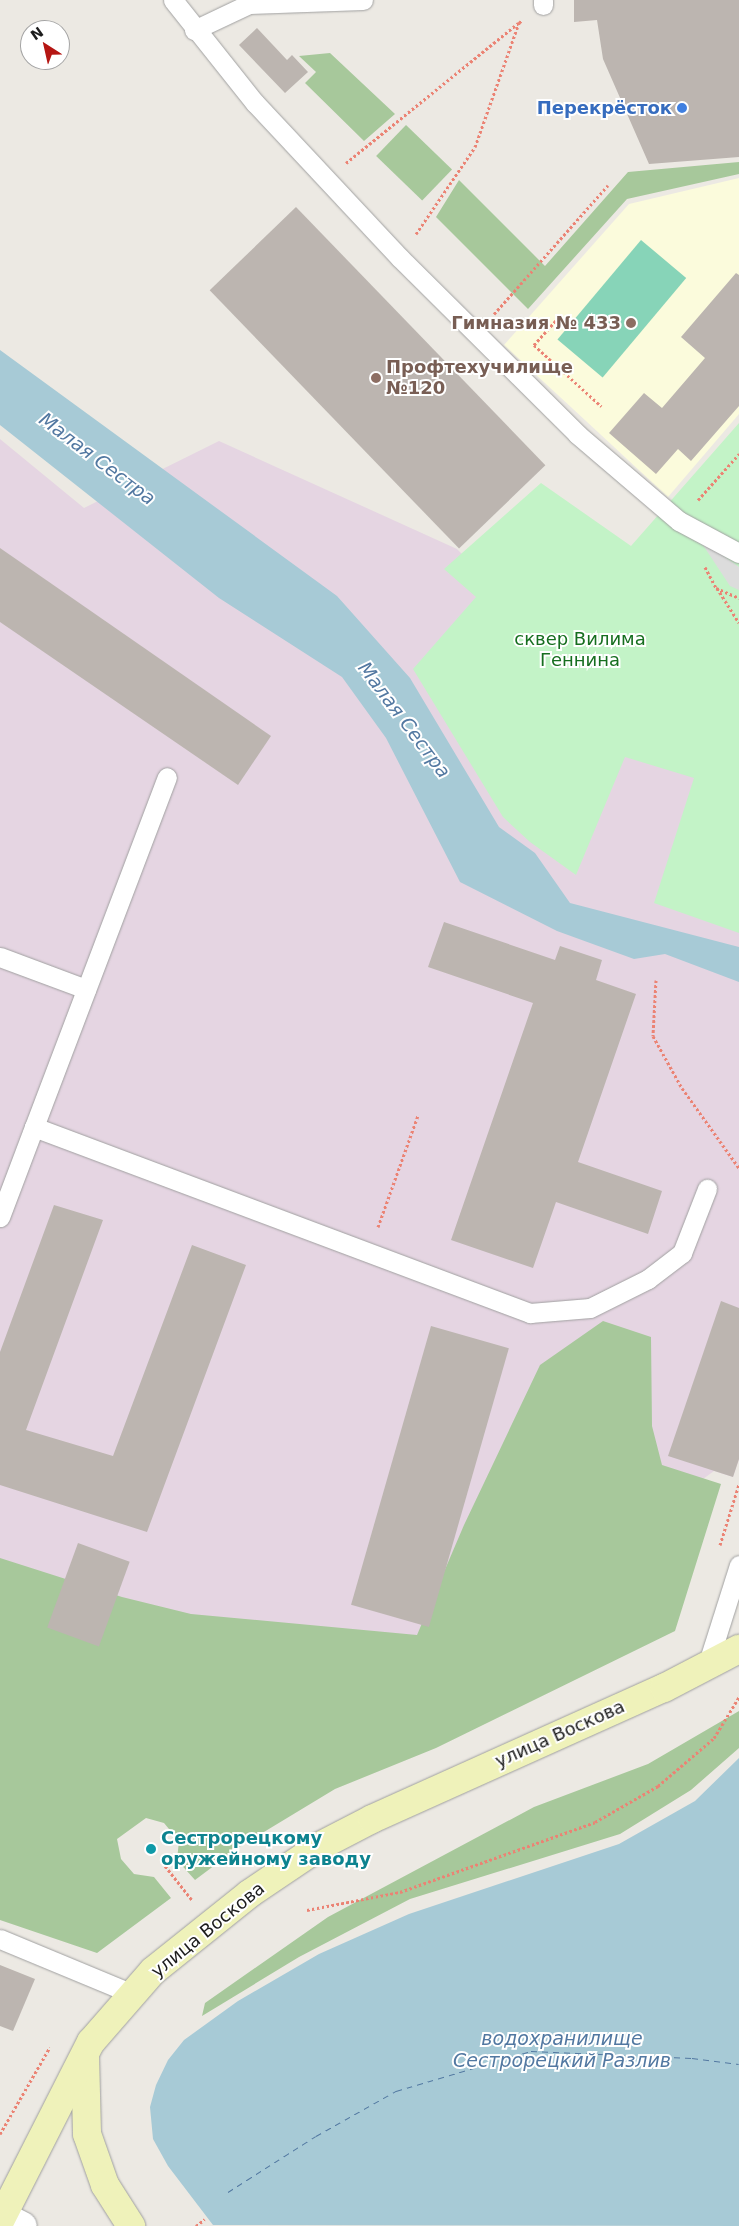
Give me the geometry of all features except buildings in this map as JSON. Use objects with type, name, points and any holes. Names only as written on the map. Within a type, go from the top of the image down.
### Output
[{"type":"main road","name":"улица Воскова","points":[[8,2221],[91,2042],[133,1994],[169,1957],[249,1894],[320,1846],[372,1819],[706,1669],[739,1649]]},
{"type":"main road","points":[[85,2054],[87,2134],[104,2185],[131,2226]]},
{"type":"lane","points":[[173,0],[194,30],[255,103],[400,258],[577,434],[679,521],[739,553]]},
{"type":"lane","points":[[194,30],[249,4],[363,0]]},
{"type":"lane","points":[[0,1217],[167,776]]},
{"type":"lane","points":[[0,957],[86,989]]},
{"type":"lane","points":[[34,1127],[530,1313],[590,1308],[648,1279],[682,1253],[707,1189]]},
{"type":"lane","points":[[706,1669],[739,1565]]},
{"type":"lane","points":[[0,1940],[133,1994]]},
{"type":"path","points":[[326,179],[543,2]]},
{"type":"path","points":[[400,258],[475,147],[518,23]]},
{"type":"path","points":[[477,334],[608,185]]},
{"type":"path","points":[[559,317],[534,345],[602,406]]},
{"type":"path","points":[[679,521],[739,454]]},
{"type":"path","points":[[716,588],[739,622]]},
{"type":"path","points":[[656,980],[654,1036],[682,1088],[739,1168]]},
{"type":"path","points":[[369,1253],[418,1115]]},
{"type":"path","points":[[739,1484],[732,1502],[739,1500]]},
{"type":"path","points":[[308,1910],[400,1892],[595,1822],[658,1786],[714,1738],[739,1697]]},
{"type":"path","points":[[162,1862],[192,1901]]},
{"type":"path","points":[[196,2226],[205,2219]]},
{"type":"shaded area","name":"Гимназия № 433","points":[[739,178],[739,414],[668,497],[504,345],[629,204]]},
{"type":"shaded area","points":[[0,439],[84,508],[219,441],[457,549],[545,639],[739,752],[739,1459],[733,1477],[714,1471],[592,1560],[457,1641],[0,1732]]},
{"type":"shaded area","points":[[699,539],[739,567],[739,590],[730,586]]},
{"type":"green space","points":[[330,53],[395,114],[364,141],[305,83],[316,72],[299,56]]},
{"type":"green space","points":[[406,125],[452,169],[422,200],[376,156]]},
{"type":"green space","points":[[739,162],[739,174],[627,199],[528,309],[436,217],[459,180],[545,266],[628,172]]},
{"type":"green space","points":[[641,240],[686,278],[603,378],[557,340]]},
{"type":"green space","name":"сквер Вилима Геннина","points":[[739,423],[739,933],[654,903],[694,778],[625,757],[576,875],[530,842],[503,817],[413,669],[476,597],[444,569],[541,483],[631,546]]},
{"type":"green space","points":[[603,1321],[651,1337],[652,1426],[662,1465],[721,1484],[675,1631],[436,1748],[335,1789],[239,1847],[195,1880],[177,1860],[179,1841],[164,1823],[146,1818],[117,1839],[121,1859],[134,1874],[154,1877],[171,1898],[97,1953],[0,1920],[0,1558],[122,1597],[191,1614],[417,1635],[464,1525],[540,1365]]},
{"type":"green space","points":[[739,1711],[739,1748],[691,1790],[620,1834],[410,1899],[299,1957],[202,2016],[205,2003],[328,1917],[534,1807],[648,1764]]},
{"type":"water","name":"Малая Сестра","points":[[0,350],[337,596],[410,678],[499,827],[535,853],[570,903],[739,947],[739,982],[665,954],[634,959],[557,931],[460,882],[386,738],[342,677],[219,598],[0,425]]},
{"type":"water","name":"водохранилище Сестрорецкий Разлив","points":[[739,1758],[739,2226],[213,2225],[168,2166],[153,2139],[150,2107],[156,2085],[168,2060],[184,2040],[238,2001],[319,1954],[409,1914],[619,1844],[695,1801]]},
{"type":"ferry route","points":[[228,2192],[316,2136],[396,2091],[531,2051],[692,2058],[739,2064]]},
{"type":"place","name":"Перекрёсток","points":[[682,108]]},
{"type":"place","name":"Гимназия № 433","points":[[631,323]]},
{"type":"place","name":"Профтехучилище №120","points":[[376,378]]},
{"type":"place","name":"Сестрорецкому оружейному заводу","points":[[151,1849]]}]
